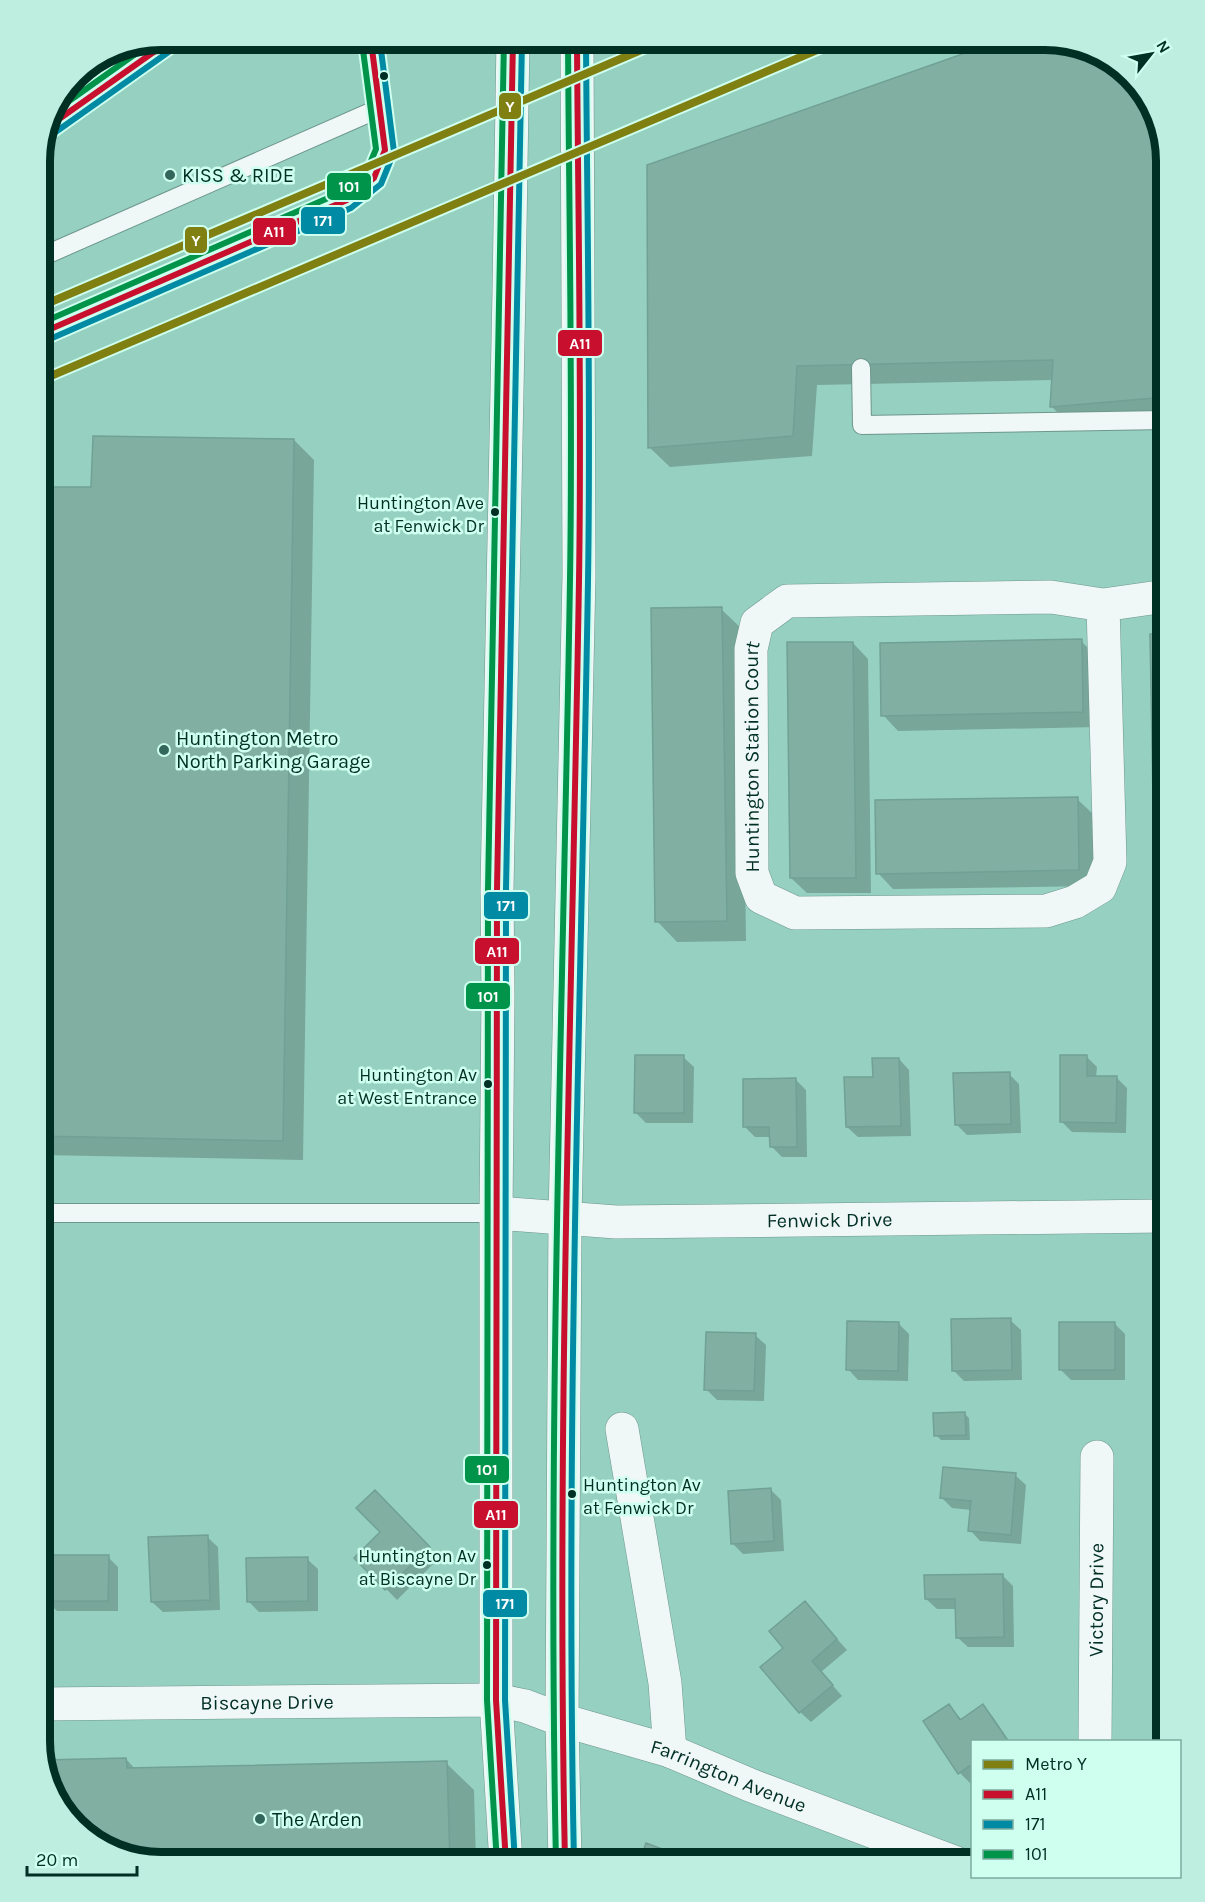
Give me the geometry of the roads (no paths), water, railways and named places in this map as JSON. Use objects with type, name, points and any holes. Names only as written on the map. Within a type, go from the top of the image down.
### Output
[{"type":"main road","points":[[505,1852],[496,1700],[495,1213],[497,889],[513,50]]},
{"type":"main road","points":[[565,1852],[562,1719],[565,1218],[579,575],[577,50]]},
{"type":"main road","name":"Huntington Station Court","points":[[1103,604],[1110,862],[1100,887],[1075,902],[1046,911],[795,913],[761,897],[752,873],[751,649],[757,623],[787,601],[1051,597],[1103,604],[1156,597]]},
{"type":"main road","name":"Fenwick Drive","points":[[495,1213],[616,1222],[1156,1216]]},
{"type":"main road","points":[[622,1429],[665,1683],[670,1751]]},
{"type":"main road","name":"Victory Drive","points":[[1095,1740],[1097,1457]]},
{"type":"main road","name":"Biscayne Drive","points":[[50,1704],[496,1700]]},
{"type":"main road","name":"Farrington Avenue","points":[[496,1700],[525,1706],[670,1751],[750,1785],[927,1852]]},
{"type":"lane","points":[[57,121],[156,50]]},
{"type":"lane","points":[[50,329],[347,200],[374,178],[385,150],[374,50]]},
{"type":"lane","points":[[50,253],[380,108]]},
{"type":"lane","points":[[861,368],[862,425],[1156,420]]},
{"type":"lane","points":[[50,1213],[495,1213]]},
{"type":"metro line","name":"Y","points":[[50,302],[641,50]]},
{"type":"metro line","name":"Y","points":[[50,376],[817,50]]},
{"type":"place","name":"KISS & RIDE","points":[[170,175]]},
{"type":"place","name":"Huntington Ave at Fenwick Dr","points":[[495,512]]},
{"type":"place","name":"Huntington Metro North Parking Garage","points":[[164,750]]},
{"type":"place","name":"Huntington Av at West Entrance","points":[[488,1084]]},
{"type":"place","name":"Huntington Av at Fenwick Dr","points":[[572,1494]]},
{"type":"place","name":"Huntington Av at Biscayne Dr","points":[[487,1565]]},
{"type":"place","name":"The Arden","points":[[260,1819]]}]
